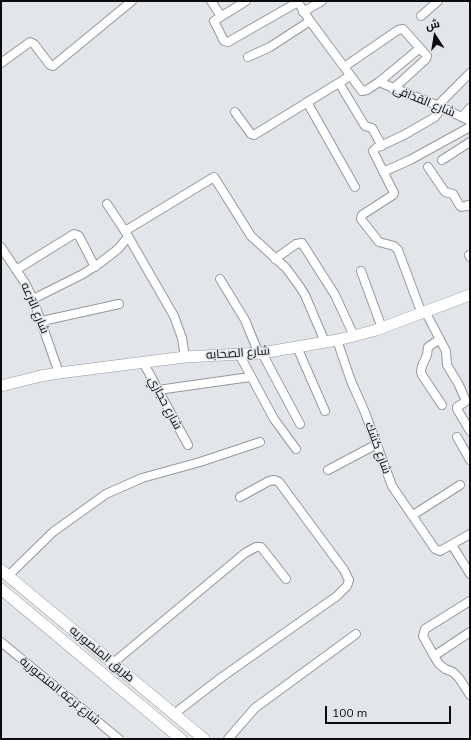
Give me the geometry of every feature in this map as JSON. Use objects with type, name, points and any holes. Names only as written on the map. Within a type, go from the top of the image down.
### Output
[{"type":"main road","name":"شارع الصحابه","points":[[1,386],[59,373],[185,357],[260,354],[337,340],[382,328],[470,296]]},
{"type":"main road","name":"طريق المنصوريه","points":[[4,573],[204,739]]},
{"type":"main road","name":"طريق المنصوريه","points":[[1,589],[181,739]]},
{"type":"main road","points":[[157,719],[171,711]]},
{"type":"street","points":[[1,63],[30,42],[34,44],[50,65],[53,66],[132,1]]},
{"type":"street","points":[[210,1],[221,16]]},
{"type":"street","points":[[246,1],[214,20],[214,23],[224,41],[228,42],[297,2],[344,68],[364,92],[379,82],[420,48]]},
{"type":"street","points":[[303,12],[322,1]]},
{"type":"street","points":[[421,16],[438,1]]},
{"type":"street","points":[[248,57],[270,47],[310,21]]},
{"type":"street","points":[[344,68],[400,29],[405,31],[426,55],[426,59],[394,89]]},
{"type":"street","points":[[470,73],[441,102],[438,113],[435,117],[373,151],[393,194],[364,213],[361,219],[379,242],[394,246],[398,250],[424,313],[440,339],[446,352],[447,364],[465,399],[465,402],[457,407],[470,431]]},
{"type":"street","points":[[236,112],[251,134],[254,135],[350,76]]},
{"type":"street","name":"شارع القذافى","points":[[379,82],[439,106],[470,121]]},
{"type":"street","points":[[339,83],[365,126],[372,128],[382,146]]},
{"type":"street","points":[[307,102],[355,186]]},
{"type":"street","points":[[462,117],[470,108]]},
{"type":"street","points":[[383,172],[410,160],[470,127]]},
{"type":"street","points":[[442,160],[470,142]]},
{"type":"street","points":[[428,167],[445,192],[453,194],[460,206],[462,207],[468,205],[470,207]]},
{"type":"street","points":[[33,299],[95,267],[113,254],[126,234],[214,177],[251,236],[286,268],[300,287],[305,295],[325,342]]},
{"type":"street","points":[[107,204],[174,316],[182,338],[185,357]]},
{"type":"street","points":[[16,270],[74,234],[78,236],[95,267]]},
{"type":"street","points":[[275,259],[296,244],[302,243],[335,294],[354,336]]},
{"type":"street","name":"شارع الترعه","points":[[1,247],[25,283],[33,299],[59,373]]},
{"type":"street","points":[[361,271],[382,328]]},
{"type":"street","points":[[220,279],[245,320],[260,354],[300,424]]},
{"type":"street","points":[[42,321],[118,304]]},
{"type":"street","points":[[440,339],[428,347],[421,371],[422,375],[442,405]]},
{"type":"street","name":"شارع كشك","points":[[337,340],[351,382],[377,444],[392,486],[435,549],[440,551],[452,545]]},
{"type":"street","points":[[297,347],[325,411]]},
{"type":"street","points":[[239,354],[274,420],[296,449]]},
{"type":"street","name":"شارع حجازي","points":[[143,362],[188,445]]},
{"type":"street","points":[[158,390],[250,377]]},
{"type":"street","points":[[457,437],[470,460]]},
{"type":"street","points":[[4,573],[53,532],[106,494],[142,478],[200,462],[260,442]]},
{"type":"street","points":[[328,470],[377,444]]},
{"type":"street","points":[[171,711],[337,596],[347,586],[349,580],[344,570],[279,482],[274,480],[269,481],[240,497]]},
{"type":"street","points":[[413,515],[460,485]]},
{"type":"street","points":[[470,534],[452,545],[470,574]]},
{"type":"street","points":[[113,663],[245,553],[256,547],[261,547],[286,579]]},
{"type":"street","points":[[469,689],[453,672],[445,669],[434,656],[423,636],[426,629],[470,601]]},
{"type":"street","points":[[434,656],[470,632]]},
{"type":"street","points":[[228,739],[255,708],[356,634]]},
{"type":"street","name":"شارع ترعة المنصورية","points":[[1,642],[119,739]]}]
